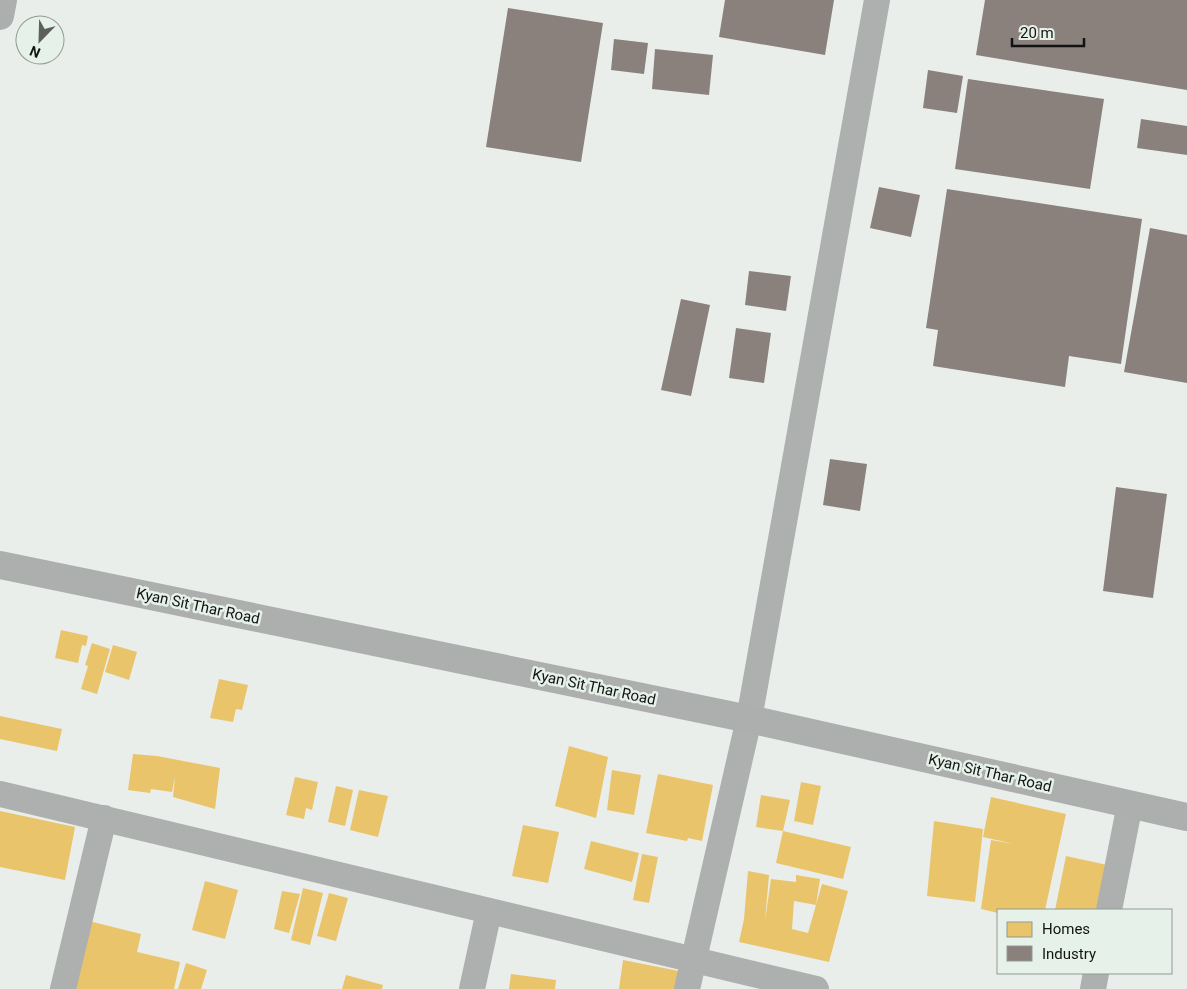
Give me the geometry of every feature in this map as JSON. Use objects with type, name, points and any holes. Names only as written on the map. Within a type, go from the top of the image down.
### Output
[{"type":"street","points":[[0,16],[3,0]]},
{"type":"street","points":[[687,989],[748,719],[877,0]]},
{"type":"street","name":"Kyan Sit Thar Road","points":[[0,565],[748,719],[1187,817]]},
{"type":"street","points":[[0,794],[816,989]]},
{"type":"street","points":[[1109,909],[1130,804]]},
{"type":"street","points":[[63,989],[104,818]]},
{"type":"street","points":[[472,989],[489,911]]},
{"type":"street","points":[[1093,989],[1096,974]]},
{"type":"building: Homes","points":[[61,630],[88,636],[86,646],[82,645],[78,663],[55,658]]},
{"type":"building: Homes","points":[[92,643],[110,649],[97,694],[81,689],[88,666],[85,665]]},
{"type":"building: Homes","points":[[113,645],[137,652],[129,680],[105,672]]},
{"type":"building: Homes","points":[[219,679],[248,685],[242,710],[236,709],[233,722],[210,718]]},
{"type":"building: Homes","points":[[0,716],[62,729],[57,751],[0,739]]},
{"type":"building: Homes","points":[[569,746],[608,757],[596,818],[555,806]]},
{"type":"building: Homes","points":[[133,754],[157,756],[220,768],[215,809],[173,797],[175,776],[172,792],[151,789],[150,793],[128,790]]},
{"type":"building: Homes","points":[[612,770],[641,775],[634,815],[607,810]]},
{"type":"building: Homes","points":[[658,774],[713,785],[702,841],[688,838],[687,841],[646,833]]},
{"type":"building: Homes","points":[[295,777],[318,782],[312,810],[306,808],[304,819],[286,815]]},
{"type":"building: Homes","points":[[801,782],[821,786],[813,825],[794,821]]},
{"type":"building: Homes","points":[[336,786],[353,790],[345,826],[328,822]]},
{"type":"building: Homes","points":[[359,790],[388,796],[378,837],[350,830]]},
{"type":"building: Homes","points":[[761,795],[790,800],[783,831],[756,827]]},
{"type":"building: Homes","points":[[991,797],[1066,814],[1045,909],[997,909],[997,913],[981,909],[991,840],[1014,844],[983,837]]},
{"type":"building: Homes","points":[[0,811],[75,827],[65,880],[0,867]]},
{"type":"building: Homes","points":[[934,821],[983,829],[975,902],[927,896]]},
{"type":"building: Homes","points":[[523,825],[559,832],[548,883],[512,876]]},
{"type":"building: Homes","points":[[783,831],[851,847],[843,879],[776,863]]},
{"type":"building: Homes","points":[[591,841],[639,853],[632,882],[584,869]]},
{"type":"building: Homes","points":[[642,854],[658,857],[649,903],[633,900]]},
{"type":"building: Homes","points":[[1066,856],[1112,866],[1102,909],[1055,909]]},
{"type":"building: Homes","points":[[748,871],[769,875],[765,921],[771,879],[796,882],[796,875],[820,879],[816,905],[822,884],[848,891],[829,962],[739,942],[744,919]],"holes":[[[794,901],[816,905],[808,933],[792,929]]]},
{"type":"building: Homes","points":[[205,881],[238,890],[225,939],[192,930]]},
{"type":"building: Homes","points":[[303,888],[323,893],[310,945],[291,940]]},
{"type":"building: Homes","points":[[282,891],[300,894],[289,933],[274,929]]},
{"type":"building: Homes","points":[[329,893],[348,898],[336,941],[317,936]]},
{"type":"building: Homes","points":[[89,921],[141,934],[137,952],[180,962],[174,989],[73,989]]},
{"type":"building: Homes","points":[[623,960],[684,972],[681,989],[619,989]]},
{"type":"building: Homes","points":[[186,963],[207,970],[201,989],[178,989]]},
{"type":"building: Homes","points":[[511,974],[556,980],[555,989],[509,989]]},
{"type":"building: Homes","points":[[346,975],[383,985],[382,989],[342,989]]},
{"type":"building: Industry","points":[[725,0],[834,0],[825,55],[719,37]]},
{"type":"building: Industry","points":[[985,0],[1187,0],[1187,90],[976,55]]},
{"type":"building: Industry","points":[[508,8],[603,23],[581,162],[486,147]]},
{"type":"building: Industry","points":[[614,39],[648,43],[644,74],[611,70]]},
{"type":"building: Industry","points":[[655,49],[713,55],[709,95],[652,89]]},
{"type":"building: Industry","points":[[928,70],[963,76],[957,113],[923,108]]},
{"type":"building: Industry","points":[[968,79],[1104,99],[1090,189],[955,169]]},
{"type":"building: Industry","points":[[1141,119],[1187,126],[1187,155],[1137,148]]},
{"type":"building: Industry","points":[[879,187],[920,195],[911,237],[870,228]]},
{"type":"building: Industry","points":[[947,189],[1142,219],[1121,364],[1069,356],[1065,387],[933,366],[938,330],[926,328]]},
{"type":"building: Industry","points":[[1150,228],[1187,235],[1187,383],[1124,372]]},
{"type":"building: Industry","points":[[749,271],[791,276],[786,311],[745,305]]},
{"type":"building: Industry","points":[[681,299],[710,305],[691,396],[661,390]]},
{"type":"building: Industry","points":[[736,328],[771,333],[764,383],[729,378]]},
{"type":"building: Industry","points":[[830,459],[867,464],[860,511],[823,505]]},
{"type":"building: Industry","points":[[1116,487],[1167,494],[1153,598],[1103,591]]}]
